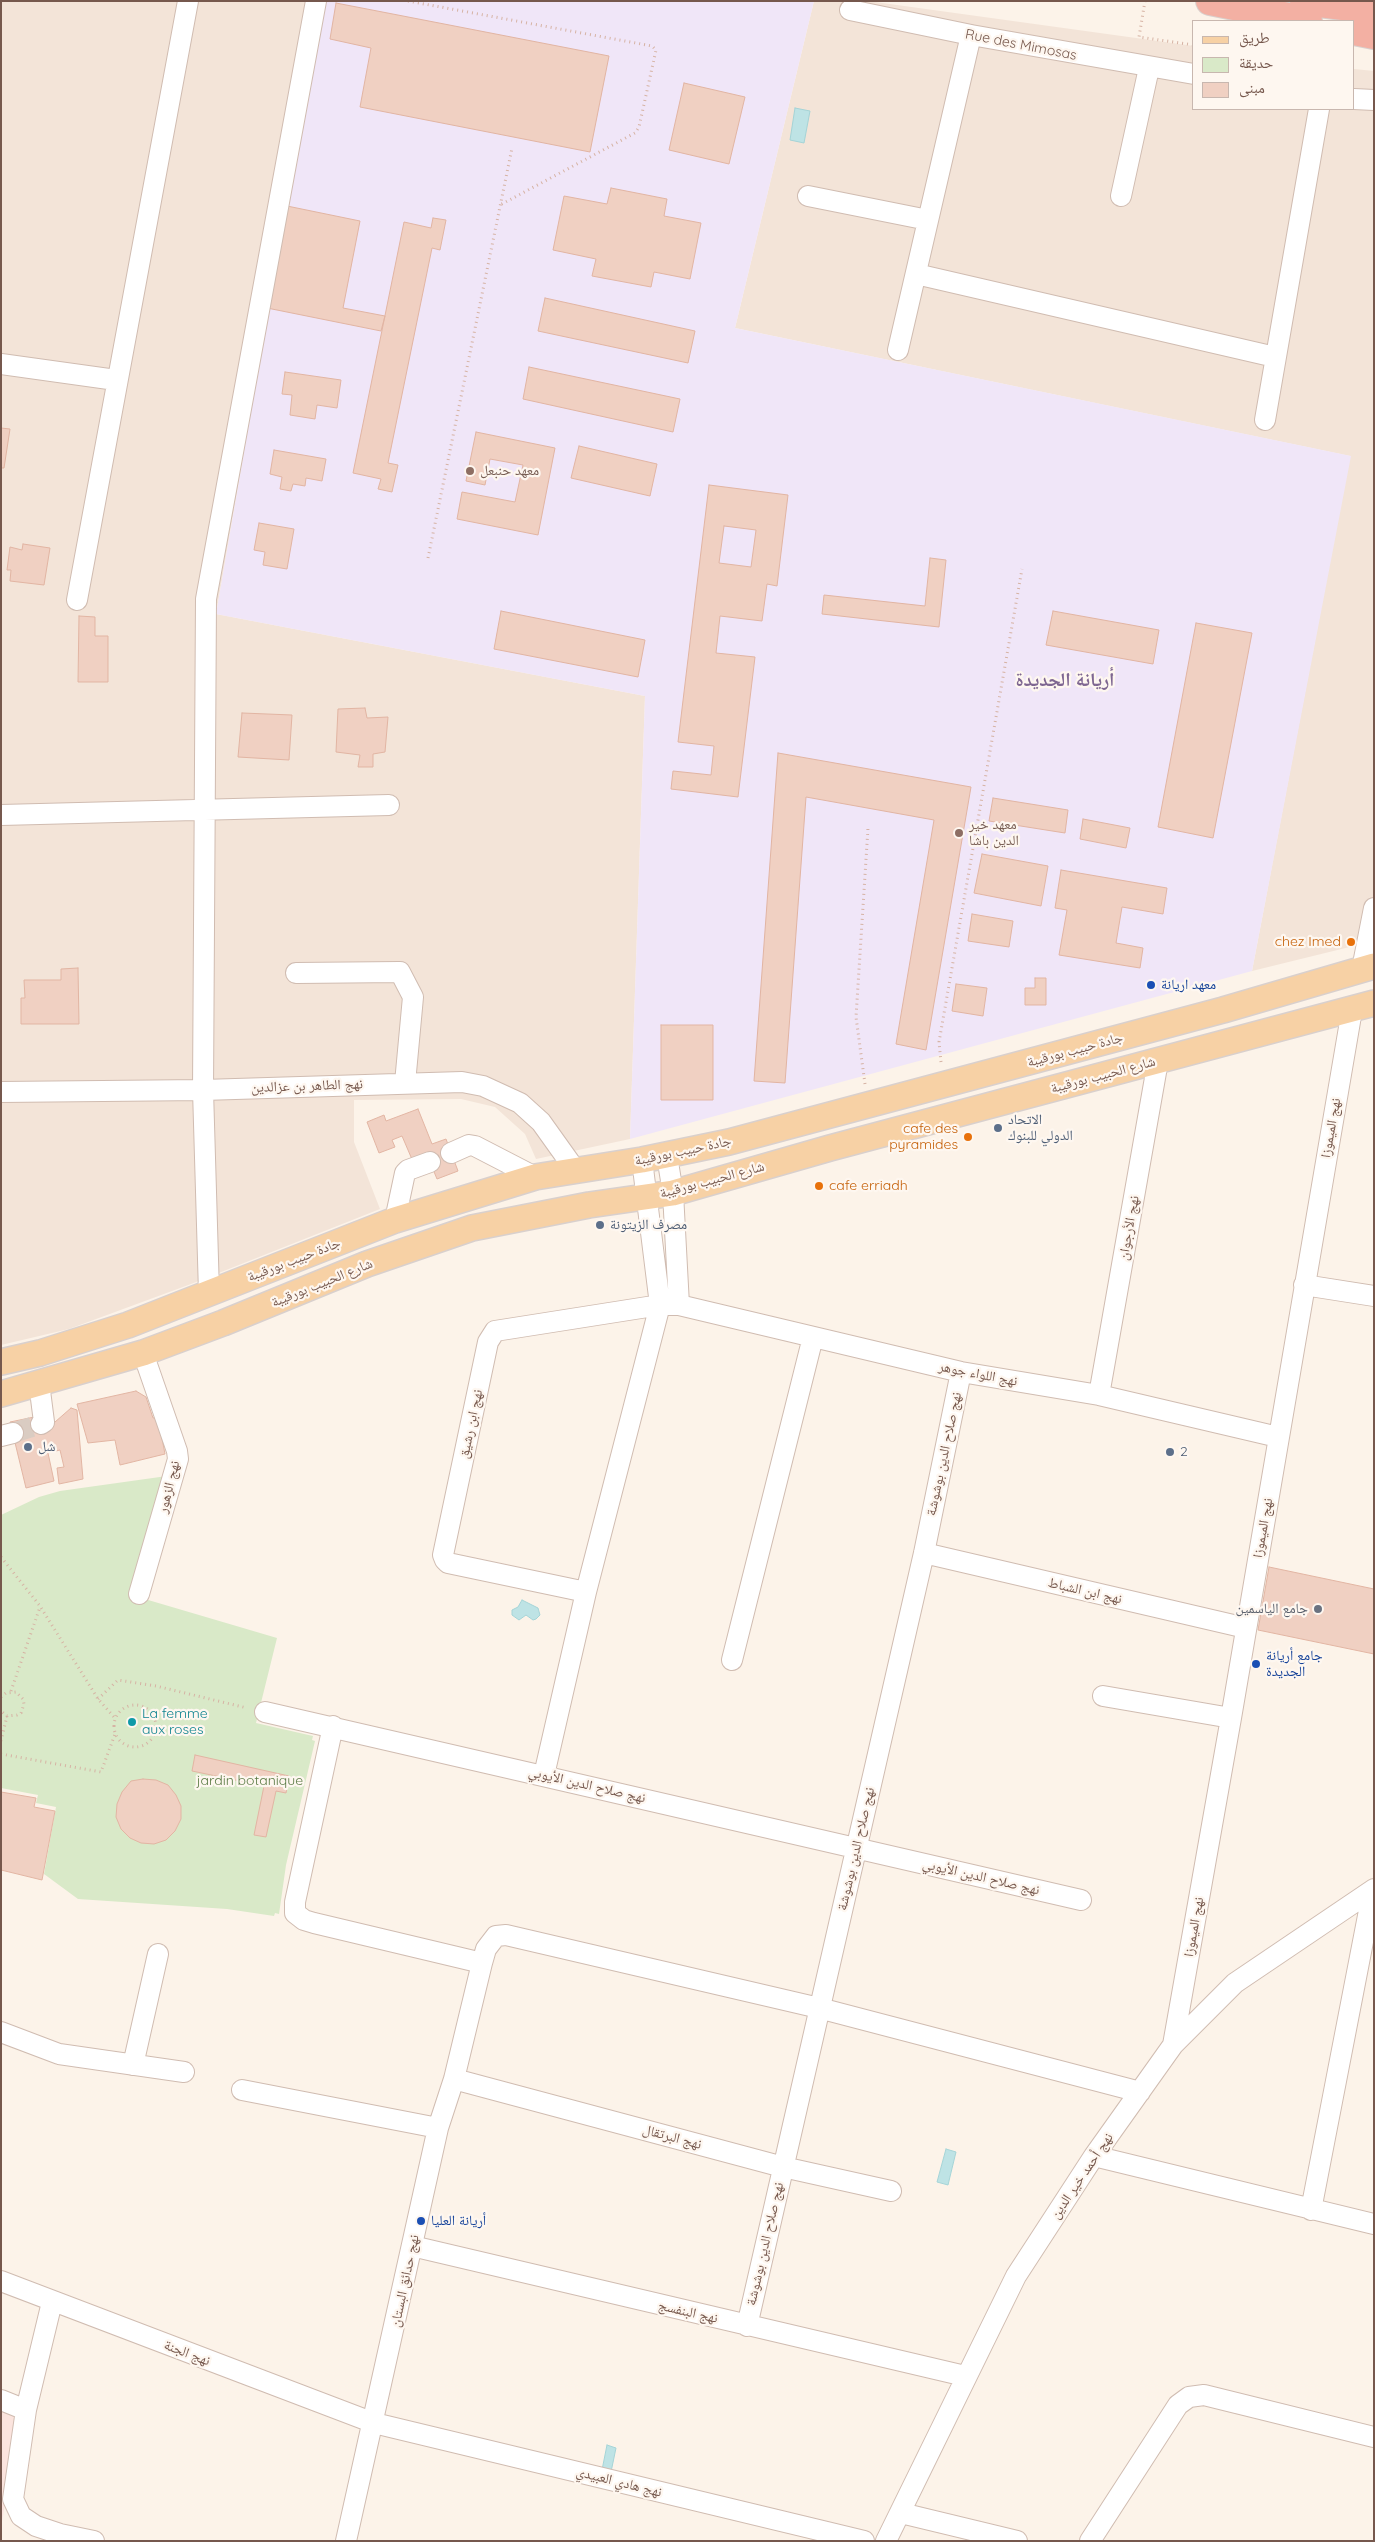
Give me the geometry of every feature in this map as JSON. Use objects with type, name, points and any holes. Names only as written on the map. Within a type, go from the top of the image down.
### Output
[{"type":"highway","points":[[1210,1],[1303,20]]},
{"type":"highway","points":[[1304,1],[1374,10]]},
{"type":"highway","points":[[1355,31],[1374,35]]},
{"type":"main road","name":"جادة حبيب بورقيبة","points":[[1,1362],[40,1353],[128,1325],[395,1220],[535,1177],[668,1156],[868,1106],[1223,1010],[1368,967]]},
{"type":"main road","name":"شارع الحبيب بورقيبة","points":[[1,1394],[143,1353],[223,1324],[367,1264],[454,1234],[539,1214],[647,1196],[672,1194],[830,1148],[1363,1006]]},
{"type":"street","points":[[77,600],[116,380],[188,1]]},
{"type":"street","points":[[209,1293],[203,1090],[206,599],[316,1]]},
{"type":"street","name":"Rue des Mimosas","points":[[850,10],[971,35],[1149,68],[1192,74]]},
{"type":"street","points":[[898,350],[971,35]]},
{"type":"street","points":[[1121,196],[1149,68]]},
{"type":"street","points":[[1355,99],[1374,100]]},
{"type":"street","points":[[1265,420],[1319,110]]},
{"type":"street","points":[[808,196],[928,220]]},
{"type":"street","points":[[916,274],[1275,357]]},
{"type":"street","points":[[1,364],[116,380]]},
{"type":"street","points":[[1,815],[389,805]]},
{"type":"street","points":[[1368,967],[1374,908]]},
{"type":"street","points":[[296,973],[400,972],[413,997],[405,1084]]},
{"type":"street","name":"نهج الميموزا","points":[[1173,2045],[1231,1718],[1304,1285],[1363,1006]]},
{"type":"street","name":"نهج الأرجوان","points":[[1099,1395],[1158,1060]]},
{"type":"street","name":"نهج الطاهر بن عزالدين","points":[[1,1092],[203,1090],[462,1082],[503,1093],[520,1103],[541,1122],[576,1171]]},
{"type":"street","points":[[451,1153],[469,1146],[475,1146],[535,1177]]},
{"type":"street","points":[[544,1775],[586,1592],[670,1305],[672,1194],[668,1156]]},
{"type":"street","points":[[642,1160],[647,1196],[670,1305]]},
{"type":"street","points":[[395,1220],[405,1174],[408,1170],[430,1162]]},
{"type":"street","points":[[1304,1285],[1374,1296]]},
{"type":"street","name":"نهج اللواء جوهر","points":[[670,1305],[961,1372],[1099,1395],[1278,1437]]},
{"type":"street","name":"نهج ابن رشيق","points":[[586,1592],[448,1563],[443,1555],[488,1342],[495,1331],[670,1305]]},
{"type":"street","points":[[732,1660],[812,1337]]},
{"type":"street","name":"نهج الزهور","points":[[139,1594],[178,1459],[178,1451],[143,1353]]},
{"type":"street","name":"نهج صلاح الدين بوشوشة","points":[[747,2326],[924,1554],[961,1372]]},
{"type":"street","points":[[39,1383],[44,1422],[41,1424]]},
{"type":"street","name":"نهج ابن الشباط","points":[[924,1554],[1246,1628]]},
{"type":"street","points":[[1103,1696],[1231,1718]]},
{"type":"street","name":"نهج صلاح الدين الأيوبي","points":[[265,1712],[333,1726],[1081,1900]]},
{"type":"street","points":[[333,1726],[294,1902],[295,1913],[304,1920],[314,1923],[482,1963]]},
{"type":"street","points":[[1311,2210],[1373,1890]]},
{"type":"street","name":"نهج أحمد خير الدين","points":[[886,2541],[965,2376],[1016,2276],[1094,2156],[1173,2045],[1235,1983],[1373,1890]]},
{"type":"street","name":"نهج حدائق البستان","points":[[346,2541],[374,2423],[438,2128],[454,2079],[482,1963],[491,1941],[496,1936],[506,1935],[819,2008],[1140,2092]]},
{"type":"street","points":[[133,2065],[158,1954]]},
{"type":"street","points":[[1,2032],[59,2054],[184,2072]]},
{"type":"street","name":"نهج البرتقال","points":[[454,2079],[783,2167],[891,2191]]},
{"type":"street","points":[[242,2090],[438,2128]]},
{"type":"street","points":[[1094,2156],[1374,2224]]},
{"type":"street","name":"نهج البنفسج","points":[[412,2246],[965,2376]]},
{"type":"street","name":"نهج الجنة","points":[[1,2281],[374,2423]]},
{"type":"street","points":[[52,2302],[26,2410],[13,2499],[21,2516],[36,2526],[60,2534],[94,2541]]},
{"type":"street","points":[[1090,2541],[1178,2405],[1189,2397],[1204,2395],[1374,2437]]},
{"type":"street","points":[[1,2400],[26,2410]]},
{"type":"street","name":"نهج هادي العبيدي","points":[[374,2423],[864,2541]]},
{"type":"street","points":[[901,2513],[1018,2541]]},
{"type":"path","points":[[408,1],[652,46],[656,50],[639,127],[635,133],[500,205]]},
{"type":"path","points":[[1145,1],[1139,37],[1192,45]]},
{"type":"path","points":[[428,558],[512,148]]},
{"type":"path","points":[[945,1085],[939,1042],[1022,569]]},
{"type":"path","points":[[868,828],[856,1017],[868,1106]]},
{"type":"path","points":[[1,1557],[40,1606],[98,1699],[114,1717],[115,1734],[101,1772],[1,1754]]},
{"type":"path","points":[[1,1697],[11,1691],[40,1606]]},
{"type":"path","points":[[98,1699],[118,1680],[156,1686],[191,1696],[265,1712]]},
{"type":"path","points":[[1,1711],[7,1716],[20,1713],[24,1704],[20,1695],[11,1691]]},
{"type":"path","points":[[114,1717],[126,1706],[143,1705],[155,1717],[156,1725],[150,1741],[135,1747],[127,1746],[115,1734]]},
{"type":"path","points":[[1,1741],[7,1716]]},
{"type":"shaded area","points":[[1,1],[322,1],[216,614],[645,696],[630,1139],[536,1159],[525,1134],[495,1107],[461,1099],[354,1100],[354,1142],[380,1209],[191,1284],[69,1329],[1,1345]]},
{"type":"shaded area","points":[[322,1],[814,1],[735,328],[1351,456],[1252,971],[630,1139],[645,696],[216,614]]},
{"type":"shaded area","points":[[814,1],[868,1],[1192,46],[1192,110],[1355,110],[1355,69],[1374,71],[1374,941],[1252,971],[1350,456],[735,328]]},
{"type":"shaded area","points":[[1,2393],[23,2402],[1,2527]]},
{"type":"green space","name":"jardin botanique","points":[[167,1476],[138,1597],[277,1638],[256,1723],[313,1736],[312,1740],[315,1741],[286,1865],[279,1914],[275,1913],[274,1916],[227,1909],[78,1899],[44,1874],[56,1807],[36,1803],[38,1795],[1,1788],[1,1515],[39,1497],[60,1491]]},
{"type":"water","points":[[795,108],[810,111],[804,143],[790,140]]},
{"type":"water","points":[[522,1600],[538,1608],[540,1615],[536,1619],[533,1620],[526,1615],[519,1620],[512,1615],[512,1610],[518,1607]]},
{"type":"water","points":[[946,2149],[956,2152],[948,2185],[937,2182]]},
{"type":"water","points":[[607,2445],[616,2448],[611,2472],[602,2470]]},
{"type":"building","points":[[336,3],[609,56],[590,152],[360,107],[371,48],[330,39]]},
{"type":"building","points":[[684,83],[745,97],[729,164],[669,150]]},
{"type":"building","points":[[611,188],[667,199],[664,216],[701,223],[690,279],[654,272],[651,287],[592,276],[596,259],[553,250],[564,196],[607,204]]},
{"type":"building","points":[[287,206],[360,221],[343,308],[385,316],[381,331],[267,308]]},
{"type":"building","points":[[433,218],[446,220],[440,250],[432,248],[388,463],[398,465],[392,492],[378,489],[381,479],[353,473],[404,222],[431,228]]},
{"type":"building","points":[[545,298],[695,331],[688,363],[538,331]]},
{"type":"building","points":[[529,367],[680,399],[673,432],[523,399]]},
{"type":"building","points":[[285,372],[341,380],[337,408],[317,405],[315,419],[290,415],[292,395],[282,394]]},
{"type":"building","points":[[1,428],[10,429],[4,468],[1,468]]},
{"type":"building","points":[[476,432],[555,448],[538,535],[457,519],[462,492],[515,502],[523,465],[490,459],[485,485],[466,481]]},
{"type":"building","points":[[579,446],[657,464],[650,496],[571,478]]},
{"type":"building","points":[[274,450],[326,459],[322,481],[306,478],[305,486],[293,484],[291,491],[280,489],[282,477],[270,474]]},
{"type":"building","points":[[709,485],[788,495],[777,586],[767,584],[762,621],[720,616],[716,653],[755,657],[738,797],[671,789],[673,771],[711,775],[714,746],[678,742]],"holes":[[[724,526],[756,530],[751,567],[719,563]]]},
{"type":"building","points":[[259,523],[294,529],[287,569],[263,565],[265,552],[254,550]]},
{"type":"building","points":[[23,544],[50,548],[44,585],[10,581],[11,570],[7,570],[10,547],[22,550]]},
{"type":"building","points":[[930,558],[946,560],[939,627],[822,614],[824,595],[925,606]]},
{"type":"building","points":[[501,611],[645,640],[638,677],[494,649]]},
{"type":"building","points":[[1053,611],[1159,630],[1153,664],[1046,645]]},
{"type":"building","points":[[79,616],[95,617],[95,636],[108,636],[108,682],[78,682]]},
{"type":"building","points":[[1196,623],[1252,633],[1213,838],[1158,827]]},
{"type":"building","points":[[365,708],[367,718],[388,717],[385,752],[373,754],[373,767],[358,767],[360,755],[336,752],[338,709]]},
{"type":"building","points":[[242,713],[292,715],[289,760],[238,757]]},
{"type":"building","points":[[778,753],[971,787],[926,1050],[896,1044],[934,820],[806,797],[785,1083],[754,1081]]},
{"type":"building","points":[[993,798],[1068,810],[1065,833],[989,821]]},
{"type":"building","points":[[1083,819],[1130,828],[1126,848],[1080,839]]},
{"type":"building","points":[[982,854],[1048,866],[1041,906],[974,893]]},
{"type":"building","points":[[1061,870],[1167,888],[1163,914],[1122,907],[1116,943],[1143,948],[1140,968],[1059,955],[1067,910],[1055,908]]},
{"type":"building","points":[[972,914],[1013,921],[1009,947],[968,941]]},
{"type":"building","points":[[78,968],[79,1024],[21,1024],[21,998],[25,998],[24,980],[61,980],[61,969]]},
{"type":"building","points":[[1035,978],[1046,978],[1046,1005],[1025,1005],[1025,988],[1035,988]]},
{"type":"building","points":[[956,984],[987,988],[983,1016],[952,1011]]},
{"type":"building","points":[[661,1025],[713,1025],[713,1100],[661,1100]]},
{"type":"building","points":[[418,1109],[432,1144],[446,1139],[458,1171],[437,1179],[430,1162],[414,1164],[402,1136],[392,1140],[395,1147],[379,1153],[367,1122],[384,1115],[386,1121]]},
{"type":"building","points":[[136,1391],[146,1397],[153,1418],[158,1417],[165,1454],[120,1465],[115,1440],[88,1443],[77,1404]]},
{"type":"building","points":[[71,1408],[77,1410],[83,1479],[59,1484],[57,1468],[64,1467],[60,1450],[48,1453],[54,1481],[26,1488],[10,1422],[39,1416],[41,1425],[55,1422]]},
{"type":"building","name":"جامع الياسمين","points":[[1269,1567],[1374,1589],[1374,1654],[1258,1630]]},
{"type":"building","points":[[195,1755],[289,1776],[286,1793],[276,1791],[266,1837],[254,1835],[264,1786],[192,1771]]},
{"type":"building","points":[[143,1779],[156,1780],[168,1785],[176,1795],[181,1806],[181,1819],[175,1831],[166,1840],[154,1844],[141,1843],[130,1838],[121,1829],[116,1817],[117,1804],[122,1792],[131,1781]]},
{"type":"building","points":[[1,1792],[36,1798],[34,1807],[55,1811],[42,1880],[1,1870]]},
{"type":"tunnel","points":[[13,1433],[41,1424]]},
{"type":"place","name":"معهد حنبعل","points":[[470,471]]},
{"type":"place","name":"معهد خير الدين باشا","points":[[959,833]]},
{"type":"place","name":"chez Imed","points":[[1351,942]]},
{"type":"place","name":"معهد اريانة","points":[[1151,985]]},
{"type":"place","name":"الاتحاد الدولي للبنوك","points":[[998,1128]]},
{"type":"place","name":"cafe des pyramides","points":[[968,1137]]},
{"type":"place","name":"cafe erriadh","points":[[819,1186]]},
{"type":"place","name":"مصرف الزيتونة","points":[[600,1225]]},
{"type":"place","name":"شل","points":[[28,1447]]},
{"type":"place","name":"2","points":[[1170,1452]]},
{"type":"place","name":"جامع الياسمين","points":[[1318,1609]]},
{"type":"place","name":"جامع أريانة الجديدة","points":[[1256,1664]]},
{"type":"place","name":"La femme aux roses","points":[[132,1722]]},
{"type":"place","name":"أريانة العليا","points":[[421,2221]]},
{"type":"district","name":"أريانة الجديدة","points":[[1065,680]]}]
